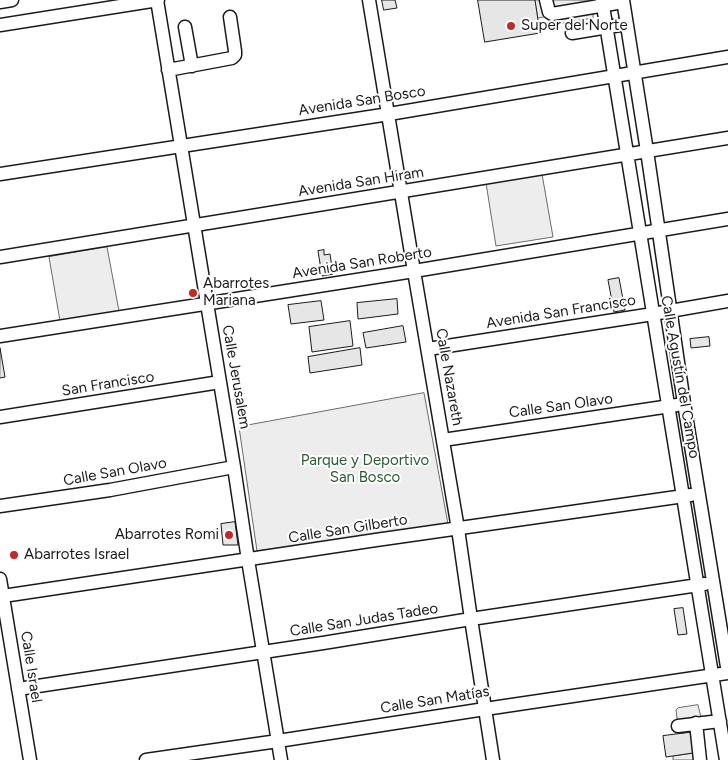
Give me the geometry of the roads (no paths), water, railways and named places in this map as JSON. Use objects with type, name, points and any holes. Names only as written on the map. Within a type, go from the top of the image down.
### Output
[{"type":"street","points":[[0,2],[12,0]]},
{"type":"street","points":[[0,25],[158,0]]},
{"type":"street","name":"Calle Jerusalem","points":[[158,0],[180,146],[195,226],[281,760]]},
{"type":"street","name":"Calle Nazareth","points":[[369,0],[458,529],[493,760]]},
{"type":"street","points":[[546,0],[547,9],[552,14],[579,5],[623,1]]},
{"type":"street","name":"Calle Agustín del Campo","points":[[623,1],[698,494],[728,673]]},
{"type":"street","name":"Calle Agustín del Campo","points":[[603,3],[726,760]]},
{"type":"street","points":[[168,70],[232,58],[235,55],[230,17]]},
{"type":"street","points":[[572,33],[626,24]]},
{"type":"street","points":[[186,27],[192,66]]},
{"type":"street","name":"Avenida San Bosco","points":[[0,174],[389,114],[728,57]]},
{"type":"street","name":"Avenida San Hiram","points":[[0,257],[728,138]]},
{"type":"street","name":"Avenida San Roberto","points":[[0,336],[414,271],[728,218]]},
{"type":"street","name":"Avenida San Francisco","points":[[428,349],[728,301]]},
{"type":"street","name":"San Francisco","points":[[0,417],[220,382]]},
{"type":"street","name":"Calle San Olavo","points":[[443,440],[669,407],[684,403]]},
{"type":"street","name":"Calle San Olavo","points":[[0,506],[110,490],[234,467]]},
{"type":"street","name":"Calle San Gilberto","points":[[3,596],[698,494]]},
{"type":"street","name":"Calle Israel","points":[[0,579],[30,760]]},
{"type":"street","name":"Calle San Judas Tadeo","points":[[18,689],[714,582]]},
{"type":"street","name":"Calle San Matías","points":[[146,760],[728,673]]},
{"type":"street","points":[[678,726],[720,721]]},
{"type":"street","points":[[696,724],[700,760]]},
{"type":"place","name":"Super del Norte","points":[[511,26]]},
{"type":"place","name":"Abarrotes Mariana","points":[[193,293]]},
{"type":"place","name":"Abarrotes Romi","points":[[229,535]]},
{"type":"place","name":"Abarrotes Israel","points":[[14,555]]},
{"type":"park label","name":"Parque y Deportivo San Bosco","points":[[365,470]]}]
